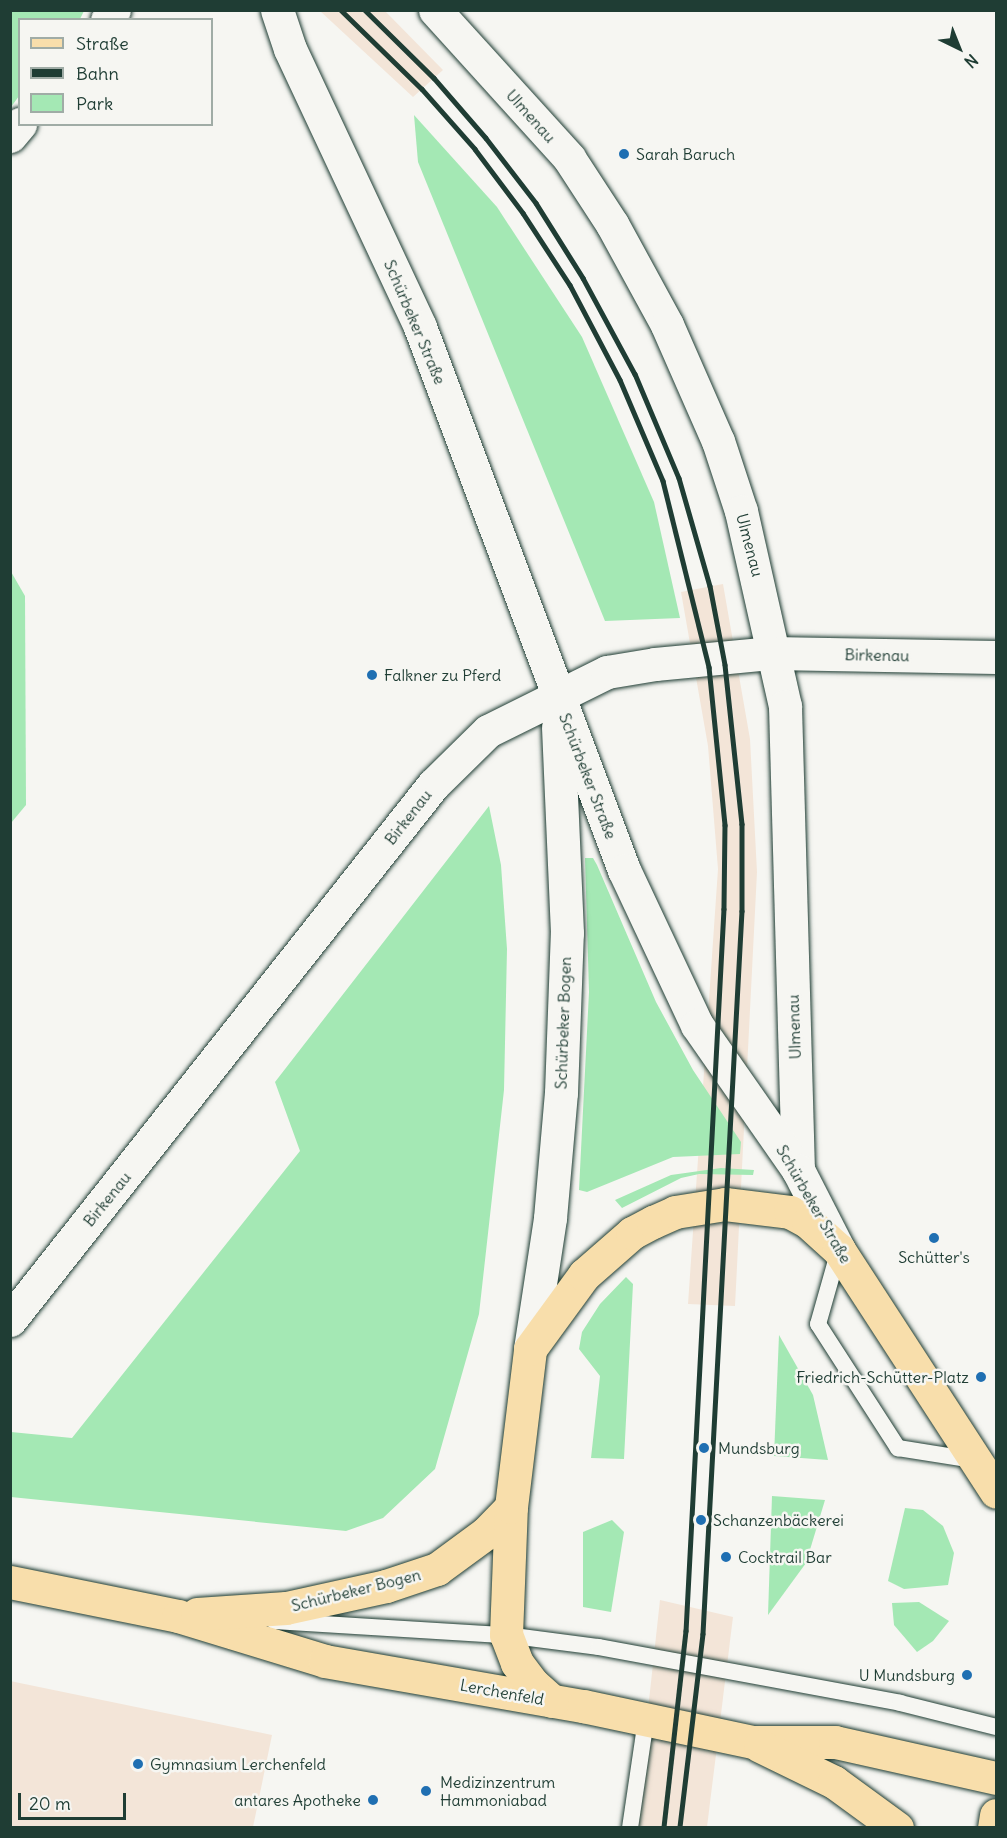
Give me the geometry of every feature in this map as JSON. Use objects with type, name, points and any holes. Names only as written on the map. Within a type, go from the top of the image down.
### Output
[{"type":"main road","name":"Schürbeker Bogen","points":[[552,1701],[532,1683],[517,1663],[506,1635],[512,1507],[530,1349],[584,1275],[632,1233],[675,1212],[725,1204],[790,1212],[808,1222],[839,1250]]},
{"type":"main road","name":"Schürbeker Straße","points":[[839,1250],[996,1492]]},
{"type":"main road","name":"Schürbeker Bogen","points":[[178,1616],[286,1608],[386,1586],[437,1569],[486,1533],[512,1507]]},
{"type":"main road","name":"Lerchenfeld","points":[[10,1582],[178,1616],[325,1661],[552,1701],[753,1742],[835,1742],[996,1778]]},
{"type":"main road","points":[[753,1742],[834,1782],[897,1827]]},
{"type":"main road","points":[[994,1827],[996,1815]]},
{"type":"street","name":"Schürbeker Straße","points":[[277,10],[290,49],[420,327],[498,528],[556,695],[624,870],[697,1025],[798,1170],[839,1250]]},
{"type":"street","name":"Ulmenau","points":[[435,10],[569,158],[612,224],[667,325],[718,441],[741,511],[762,593],[772,653],[785,706],[798,1170]]},
{"type":"street","name":"Birkenau","points":[[10,1320],[433,785],[488,731],[556,695],[607,672],[772,653],[996,657]]},
{"type":"street","name":"Schürbeker Bogen","points":[[530,1349],[550,1218],[563,1036],[565,838],[556,695]]},
{"type":"lane","points":[[839,1250],[818,1324],[898,1448],[975,1460]]},
{"type":"lane","points":[[178,1616],[506,1635],[599,1647],[929,1709],[996,1727]]},
{"type":"lane","points":[[630,1827],[646,1720]]},
{"type":"shaded area","points":[[320,11],[385,11],[443,70],[413,97]]},
{"type":"shaded area","points":[[723,584],[750,739],[757,872],[735,1306],[688,1304],[718,869],[708,746],[681,592]]},
{"type":"shaded area","points":[[660,1600],[733,1617],[707,1827],[635,1828]]},
{"type":"shaded area","name":"Gymnasium Lerchenfeld","points":[[10,1681],[272,1735],[253,1827],[11,1827]]},
{"type":"green space","points":[[10,11],[84,11],[80,18],[18,18],[18,97],[11,107]]},
{"type":"green space","points":[[414,115],[497,207],[582,337],[654,502],[680,618],[605,621],[418,162]]},
{"type":"green space","points":[[10,570],[25,596],[26,805],[11,823]]},
{"type":"green space","points":[[489,806],[501,865],[507,949],[504,1090],[479,1314],[435,1469],[383,1518],[346,1531],[11,1497],[11,1432],[72,1438],[300,1151],[275,1082]]},
{"type":"green space","points":[[585,858],[593,858],[597,865],[656,1002],[693,1070],[741,1142],[740,1154],[673,1157],[587,1192],[579,1190],[589,992]]},
{"type":"green space","points":[[721,1168],[754,1170],[753,1175],[699,1174],[681,1178],[622,1208],[615,1200],[671,1175]]},
{"type":"green space","points":[[626,1277],[633,1284],[624,1459],[591,1458],[600,1376],[579,1349],[582,1332],[600,1304]]},
{"type":"green space","points":[[779,1335],[813,1395],[828,1460],[774,1456]]},
{"type":"green space","points":[[772,1496],[825,1500],[806,1563],[768,1615]]},
{"type":"green space","points":[[905,1508],[923,1510],[943,1526],[954,1553],[948,1585],[904,1589],[888,1581]]},
{"type":"green space","points":[[612,1520],[624,1532],[611,1612],[583,1607],[583,1532]]},
{"type":"green space","points":[[919,1602],[949,1621],[933,1641],[917,1652],[894,1625],[892,1603]]},
{"type":"railway","points":[[341,10],[422,89],[475,149],[523,213],[570,285],[620,380],[663,481],[709,667],[725,825],[724,909],[686,1631],[664,1828]]},
{"type":"railway","points":[[365,10],[434,78],[486,138],[536,203],[583,278],[635,374],[679,478],[710,586],[725,665],[742,824],[742,911],[703,1634],[680,1828]]},
{"type":"place","name":"Sarah Baruch","points":[[624,154]]},
{"type":"place","name":"Falkner zu Pferd","points":[[372,675]]},
{"type":"place","name":"Schütter's","points":[[934,1238]]},
{"type":"place","name":"Friedrich-Schütter-Platz","points":[[981,1377]]},
{"type":"place","name":"Mundsburg","points":[[704,1448]]},
{"type":"place","name":"Schanzenbäckerei","points":[[701,1520]]},
{"type":"place","name":"Cocktrail Bar","points":[[726,1557]]},
{"type":"place","name":"U Mundsburg","points":[[967,1675]]},
{"type":"place","name":"Gymnasium Lerchenfeld","points":[[138,1764]]},
{"type":"place","name":"Medizinzentrum Hammoniabad","points":[[426,1791]]},
{"type":"place","name":"antares Apotheke","points":[[373,1800]]}]
